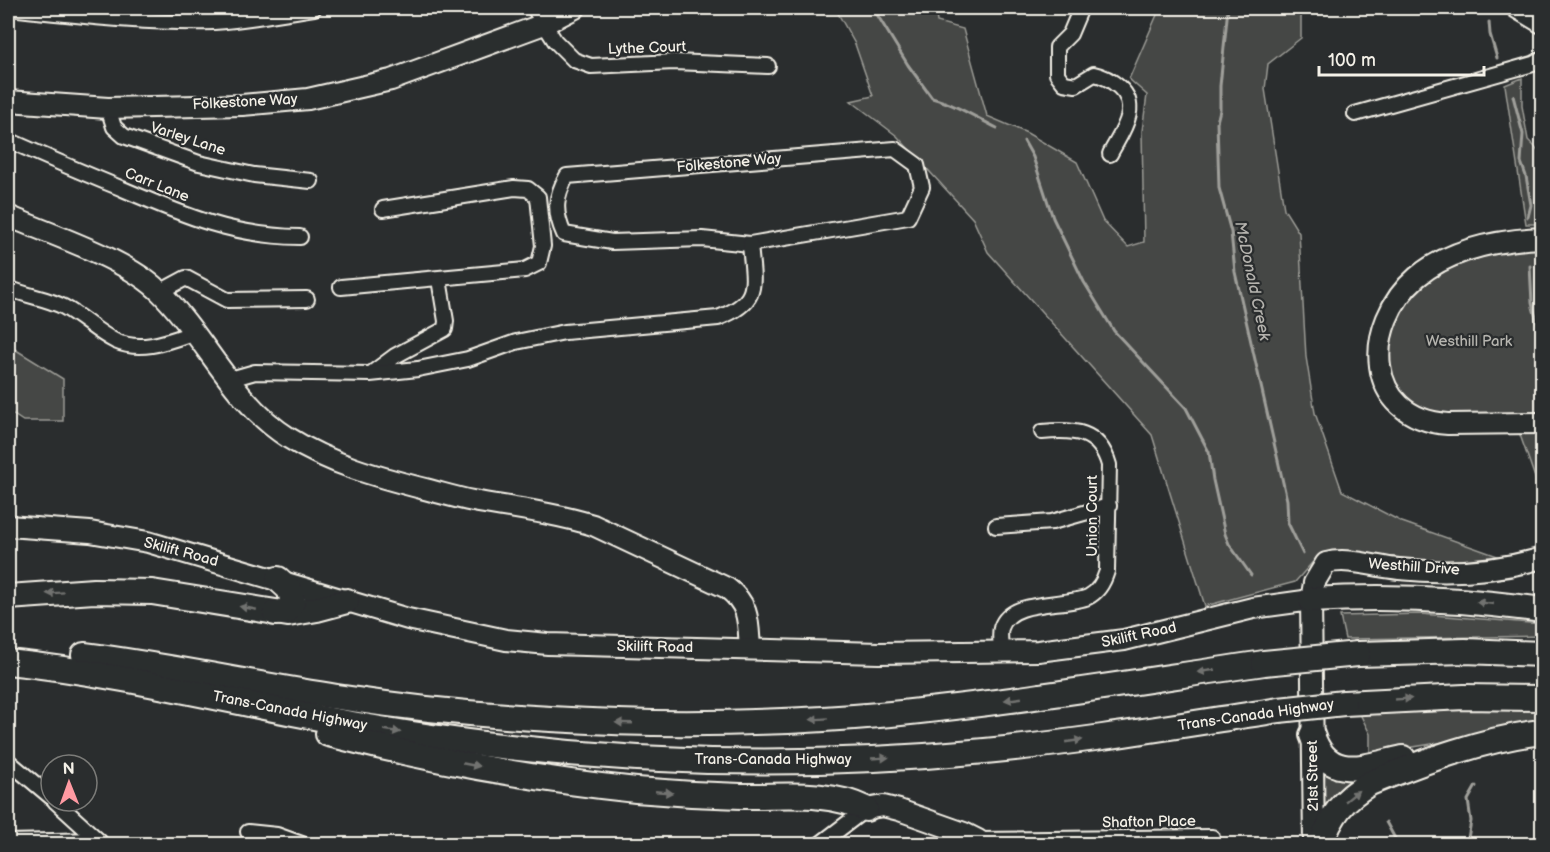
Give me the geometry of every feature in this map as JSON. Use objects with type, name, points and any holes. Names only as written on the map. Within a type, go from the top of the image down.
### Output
[{"type":"highway","points":[[275,613],[286,612],[292,601],[290,589],[278,579]]},
{"type":"highway","points":[[8,597],[94,591],[152,592],[275,613],[303,612],[347,601]]},
{"type":"highway","points":[[1311,600],[1427,598],[1542,610]]},
{"type":"highway","name":"Trans-Canada Highway","points":[[8,646],[132,662],[341,698],[426,709],[554,720],[679,724],[806,720],[904,712],[989,703],[1264,663],[1358,654],[1465,651],[1542,654]]},
{"type":"highway","name":"Trans-Canada Highway","points":[[8,662],[129,679],[295,713],[434,737],[551,751],[677,759],[850,759],[984,751],[1344,703],[1464,697],[1542,698]]},
{"type":"highway","points":[[129,679],[365,744],[505,772],[593,785],[683,794],[826,796],[850,801],[866,808]]},
{"type":"highway","points":[[1312,735],[1325,760],[1346,768],[1377,764],[1532,733]]},
{"type":"highway","points":[[1321,844],[1341,804],[1370,783],[1454,754],[1532,733]]},
{"type":"street","points":[[8,8],[131,21],[185,22],[256,17],[314,8]]},
{"type":"street","name":"Lythe Court","points":[[534,8],[555,41],[574,60],[591,66],[674,62],[768,66]]},
{"type":"street","name":"Folkestone Way","points":[[8,101],[108,108],[242,105],[308,99],[391,80],[544,24],[575,8]]},
{"type":"street","points":[[1081,8],[1070,34],[1058,47],[1057,74],[1064,83],[1076,85],[1094,74],[1105,77],[1125,93],[1131,104],[1130,116],[1110,154]]},
{"type":"street","points":[[1517,8],[1542,22]]},
{"type":"street","points":[[1355,114],[1533,64],[1542,59]]},
{"type":"street","name":"Varley Lane","points":[[108,108],[114,127],[124,136],[199,163],[254,175],[311,181]]},
{"type":"street","name":"Carr Lane","points":[[8,140],[178,212],[217,226],[268,236],[300,237]]},
{"type":"street","name":"Folkestone Way","points":[[895,149],[917,165],[922,187],[908,217],[750,244],[702,239],[612,242],[564,234],[557,219],[558,192],[567,176],[895,149]]},
{"type":"street","points":[[341,287],[525,270],[539,264],[543,246],[538,197],[528,189],[514,188],[383,209]]},
{"type":"street","points":[[8,216],[111,260],[143,278],[160,291],[195,332],[227,380],[268,423],[288,438],[344,465],[394,481],[470,500],[594,525],[727,588],[738,596],[745,609],[750,649]]},
{"type":"street","points":[[1542,238],[1486,245],[1443,260],[1423,272],[1394,304],[1384,328],[1379,354],[1381,375],[1387,390],[1400,408],[1415,417],[1433,423],[1448,424],[1542,423]]},
{"type":"street","points":[[227,380],[255,372],[370,374],[418,369],[468,359],[516,342],[564,332],[718,318],[736,311],[751,296],[753,281],[750,244]]},
{"type":"street","points":[[160,291],[186,278],[226,300],[307,299]]},
{"type":"street","points":[[370,374],[395,356],[445,329],[440,279]]},
{"type":"street","points":[[8,288],[63,307],[115,341],[135,346],[154,346],[195,332]]},
{"type":"street","name":"Union Court","points":[[1001,651],[1001,628],[1013,613],[1025,608],[1086,598],[1101,584],[1108,563],[1109,465],[1100,446],[1089,436],[1075,431],[1042,432]]},
{"type":"street","points":[[996,526],[1052,522],[1109,506]]},
{"type":"street","name":"Skilift Road","points":[[8,526],[90,532],[148,542],[408,619],[506,640],[569,645],[879,653],[1038,651],[1101,644],[1152,634],[1253,608],[1311,600]]},
{"type":"street","name":"Westhill Drive","points":[[1311,600],[1314,583],[1326,563],[1338,560],[1427,572],[1479,572],[1542,558]]},
{"type":"street","name":"21st Street","points":[[1311,600],[1314,844]]},
{"type":"street","points":[[8,761],[39,787]]},
{"type":"street","points":[[820,844],[866,808],[883,806],[964,833],[979,842]]},
{"type":"street","points":[[68,813],[101,842]]},
{"type":"street","points":[[248,832],[277,835],[302,844]]},
{"type":"street","name":"Shafton Place","points":[[979,842],[1212,837]]},
{"type":"street","points":[[8,842],[101,842]]},
{"type":"green space","points":[[835,8],[935,8],[937,22],[963,29],[987,116],[1027,133],[1077,162],[1103,221],[1128,247],[1144,242],[1142,131],[1147,95],[1129,79],[1160,8],[1301,8],[1301,38],[1268,64],[1265,89],[1284,209],[1299,233],[1306,357],[1315,413],[1342,491],[1402,522],[1503,558],[1464,565],[1343,552],[1319,555],[1295,582],[1205,606],[1152,435],[988,252],[973,219],[897,136],[851,101],[873,96],[855,44]]},
{"type":"green space","points":[[1522,78],[1522,106],[1528,140],[1542,154],[1542,224],[1526,224],[1505,85]]},
{"type":"green space","name":"Westhill Park","points":[[1542,247],[1542,414],[1436,415],[1408,402],[1391,378],[1388,353],[1390,336],[1399,313],[1420,287],[1441,272],[1492,253]]},
{"type":"green space","points":[[8,345],[63,379],[63,421],[23,421],[8,411]]},
{"type":"green space","points":[[1519,432],[1542,432],[1542,521],[1538,486]]},
{"type":"green space","points":[[1421,614],[1542,624],[1542,636],[1345,639],[1340,616]]},
{"type":"green space","points":[[1477,705],[1542,707],[1542,726],[1370,754],[1370,734],[1360,714]]},
{"type":"green space","points":[[1325,770],[1335,779],[1362,779],[1322,820]]},
{"type":"waterway","points":[[873,8],[908,65],[932,98],[957,107],[997,128]]},
{"type":"waterway","name":"McDonald Creek","points":[[1228,8],[1220,86],[1220,110],[1217,122],[1219,188],[1231,232],[1235,272],[1287,500],[1288,523],[1303,554]]},
{"type":"waterway","points":[[1489,22],[1497,58]]},
{"type":"waterway","points":[[1513,96],[1523,134],[1521,162],[1531,205],[1528,217]]},
{"type":"waterway","points":[[1024,141],[1033,157],[1053,218],[1084,282],[1114,331],[1186,408],[1209,452],[1225,534],[1229,544],[1251,575]]},
{"type":"waterway","points":[[1530,266],[1532,303],[1542,341]]},
{"type":"waterway","points":[[1467,844],[1471,821],[1468,800],[1476,786]]},
{"type":"waterway","name":"McDonald Creek","points":[[1386,822],[1398,844]]}]
